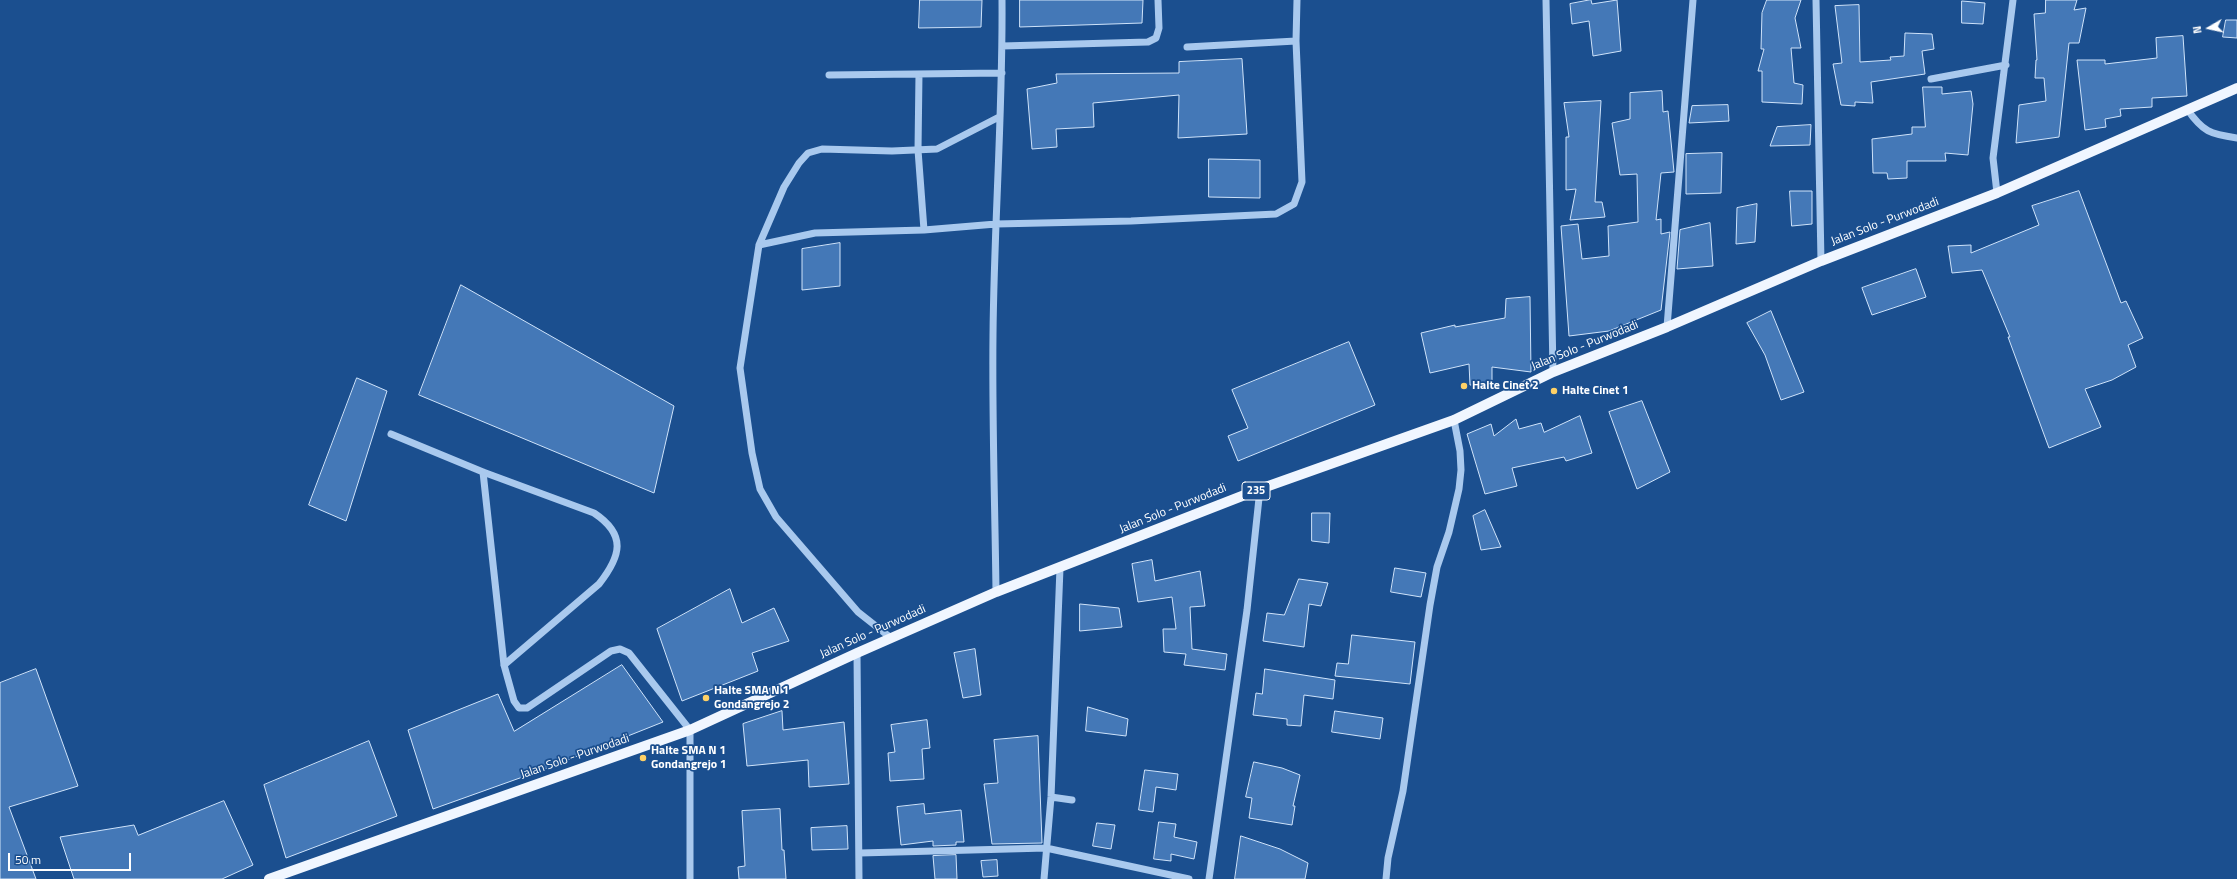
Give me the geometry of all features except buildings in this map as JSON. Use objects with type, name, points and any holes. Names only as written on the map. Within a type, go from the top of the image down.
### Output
[{"type":"main road","name":"Jalan Solo - Purwodadi","points":[[270,879],[690,730],[857,653],[996,592],[1260,489],[1454,420],[1553,372],[1667,327],[1821,261],[1997,193],[2237,88]]},
{"type":"street","points":[[996,592],[993,336],[999,117],[1002,73],[1002,0]]},
{"type":"street","points":[[1002,46],[1148,42],[1156,38],[1159,28],[1158,0]]},
{"type":"street","points":[[759,245],[815,233],[924,230],[996,224],[1276,214],[1294,204],[1302,182],[1296,41],[1297,0]]},
{"type":"street","points":[[1546,0],[1553,372]]},
{"type":"street","points":[[1667,327],[1693,0]]},
{"type":"street","points":[[1816,0],[1821,261]]},
{"type":"street","points":[[1997,193],[1993,158],[2006,65],[2013,0]]},
{"type":"street","points":[[1187,47],[1296,41]]},
{"type":"street","points":[[1931,79],[2006,65]]},
{"type":"street","points":[[829,75],[1002,73]]},
{"type":"street","points":[[919,74],[918,150],[924,230]]},
{"type":"street","points":[[2187,109],[2196,122],[2212,134],[2237,138]]},
{"type":"street","points":[[891,638],[858,612],[776,517],[760,489],[752,453],[740,368],[759,245],[784,188],[799,163],[808,153],[822,149],[892,152],[937,149],[999,117]]},
{"type":"street","points":[[1386,879],[1403,791],[1430,605],[1437,567],[1449,532],[1459,489],[1461,470],[1460,451],[1454,420]]},
{"type":"street","points":[[391,434],[483,472],[594,513],[606,520],[615,531],[619,544],[611,569],[599,584],[504,665]]},
{"type":"street","points":[[483,472],[504,665],[514,701],[519,708],[527,708],[611,651],[620,649],[629,653],[690,730],[690,879]]},
{"type":"street","points":[[1209,879],[1248,610],[1260,489]]},
{"type":"street","points":[[1044,879],[1051,796],[1060,568]]},
{"type":"street","points":[[857,653],[860,853],[859,879]]},
{"type":"street","points":[[1051,796],[1072,800]]},
{"type":"street","points":[[860,853],[1046,848],[1190,879]]},
{"type":"place","name":"Halte Cinet 2","points":[[1464,386]]},
{"type":"place","name":"Halte Cinet 1","points":[[1554,391]]},
{"type":"place","name":"Halte SMA N 1 Gondangrejo 2","points":[[706,698]]},
{"type":"place","name":"Halte SMA N 1 Gondangrejo 1","points":[[643,758]]}]
